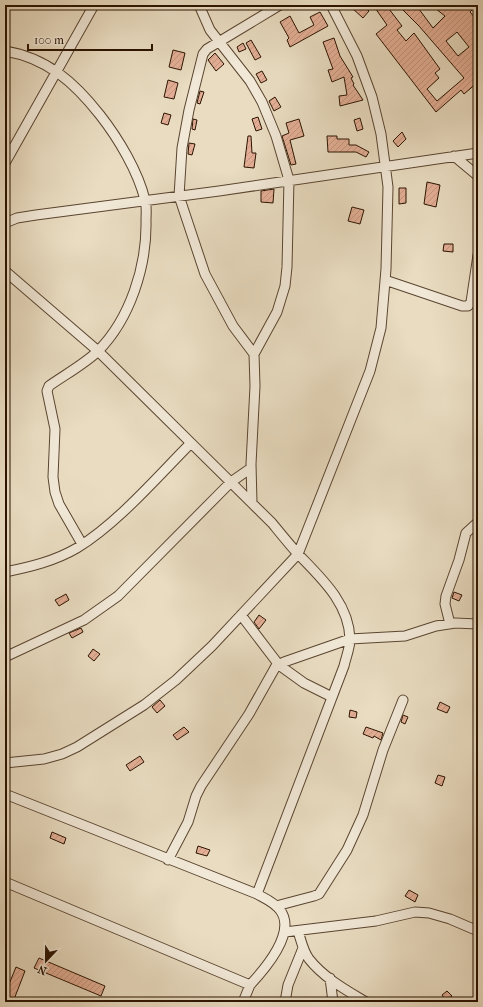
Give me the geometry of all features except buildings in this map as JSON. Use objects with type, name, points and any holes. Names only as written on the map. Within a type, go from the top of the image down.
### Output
[{"type":"street","points":[[5,163],[16,146],[56,71],[94,5]]},
{"type":"street","points":[[199,5],[210,30],[250,81],[262,102],[276,136],[289,180],[287,267],[285,286],[277,312],[254,354],[255,410],[251,468],[252,503]]},
{"type":"street","points":[[254,354],[233,326],[205,274],[179,196],[182,148],[196,75],[202,54],[220,41],[280,5]]},
{"type":"street","points":[[5,763],[44,759],[62,754],[77,747],[144,704],[176,680],[242,615],[298,554],[370,371],[381,328],[385,280],[388,220],[386,167],[381,134],[372,97],[357,56],[331,5]]},
{"type":"street","points":[[5,51],[39,60],[72,84],[94,107],[112,130],[135,174],[146,201],[146,237],[144,257],[133,297],[124,315],[98,351],[49,386],[47,391],[55,429],[53,477],[55,492],[59,504],[82,544]]},
{"type":"street","points":[[5,223],[17,218],[36,215],[146,201],[478,153]]},
{"type":"street","points":[[454,156],[478,176]]},
{"type":"street","points":[[385,280],[462,306],[468,306],[471,302],[478,255]]},
{"type":"street","points":[[5,271],[98,351],[272,523],[298,554],[317,572],[336,596],[344,612],[350,639],[344,666],[257,894]]},
{"type":"street","points":[[5,572],[51,560],[82,544],[131,503],[191,443]]},
{"type":"street","points":[[5,656],[84,620],[118,596],[231,482],[251,468]]},
{"type":"street","points":[[450,624],[445,604],[446,596],[457,566],[466,533],[478,522]]},
{"type":"street","points":[[242,615],[279,665],[304,684],[332,697]]},
{"type":"street","points":[[168,860],[188,822],[200,786],[249,714],[272,672],[279,665],[350,639],[405,636],[450,624],[478,624]]},
{"type":"street","points":[[276,906],[318,894],[347,850],[363,815],[383,750],[403,700]]},
{"type":"street","points":[[5,794],[168,860],[257,894],[276,906],[281,911],[285,921],[285,932],[273,958],[250,985],[243,1002]]},
{"type":"street","points":[[5,882],[250,985]]},
{"type":"street","points":[[285,932],[376,921],[415,912],[429,913],[443,917],[478,931]]},
{"type":"street","points":[[298,930],[303,948],[309,959],[330,978],[366,1002]]},
{"type":"street","points":[[284,1002],[288,985],[303,948]]},
{"type":"street","points":[[330,978],[333,1002]]}]
